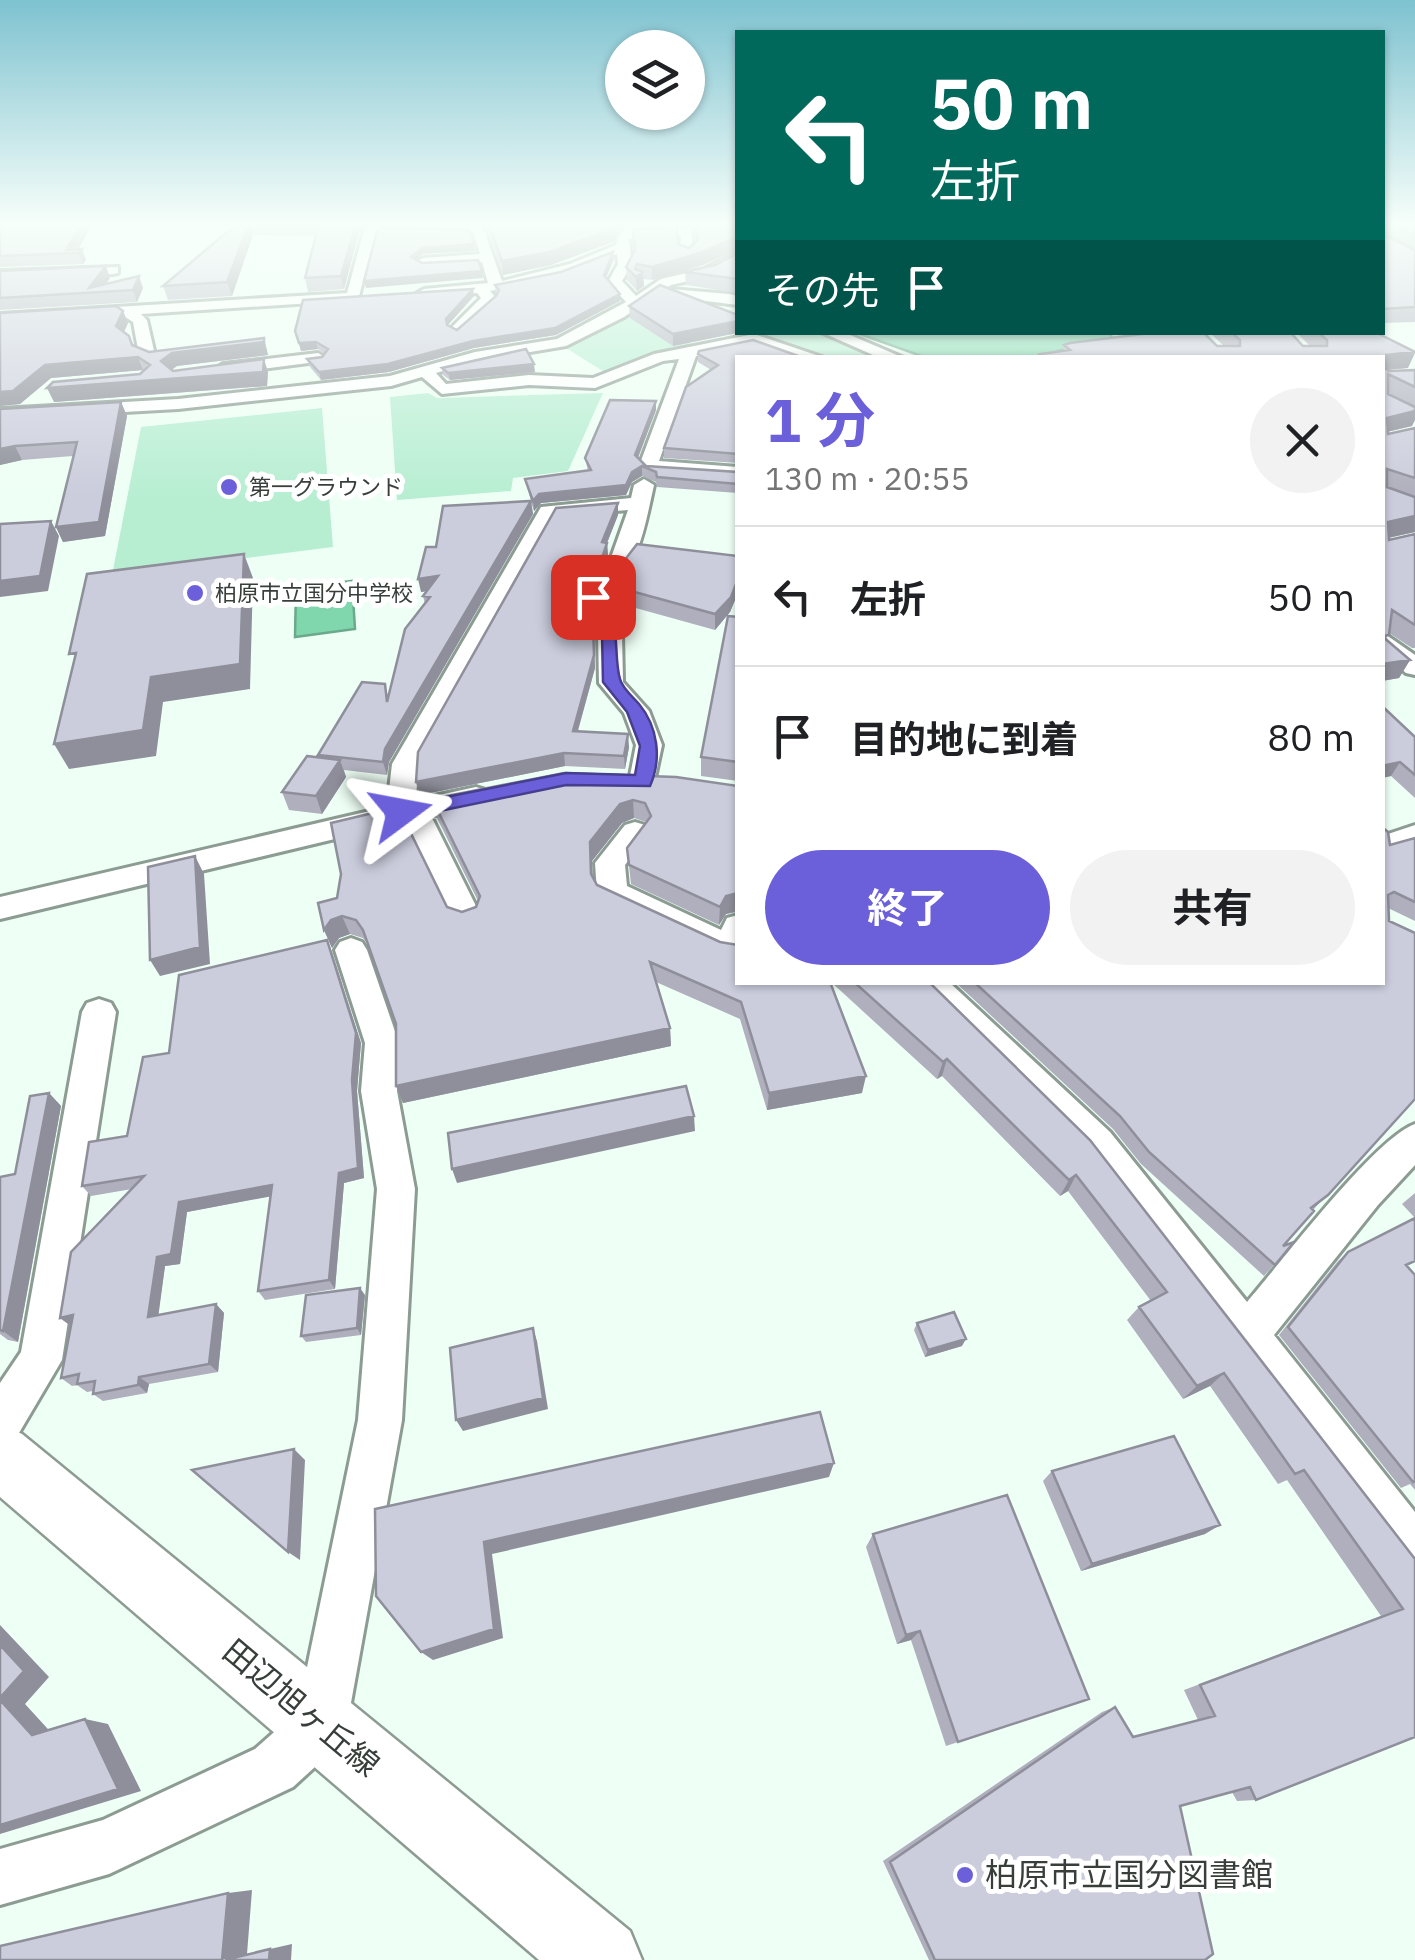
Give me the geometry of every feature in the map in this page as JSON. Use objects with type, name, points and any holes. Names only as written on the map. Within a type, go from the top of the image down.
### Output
[{"type":"street","points":[[0,318],[59,314]]},
{"type":"street","points":[[131,314],[140,320],[147,355]]},
{"type":"street","points":[[458,329],[473,314]]},
{"type":"street","points":[[0,414],[113,409],[360,387],[475,357],[561,343],[616,314]]},
{"type":"street","points":[[836,335],[888,355]]},
{"type":"street","points":[[426,371],[434,375],[442,389],[529,380],[581,384],[595,383],[660,357],[754,339],[807,355]]},
{"type":"street","points":[[677,782],[634,781],[650,746],[636,711],[611,682],[610,634],[584,599],[626,556],[648,466],[688,352]]},
{"type":"street","points":[[210,371],[318,358]]},
{"type":"street","points":[[243,367],[286,387],[360,387]]},
{"type":"street","points":[[25,413],[43,400],[51,386]]},
{"type":"street","points":[[648,466],[735,474]]},
{"type":"street","points":[[466,916],[408,810],[405,764],[548,511],[640,503]]},
{"type":"street","points":[[1385,643],[1415,668]]},
{"type":"street","points":[[0,908],[497,792]]},
{"type":"street","points":[[635,832],[610,864],[612,892],[732,949],[735,938]]},
{"type":"street","points":[[1385,845],[1415,836]]},
{"type":"street","points":[[0,1878],[110,1846],[274,1768],[321,1725],[380,1420],[396,1189],[379,1091],[382,1043],[358,983],[351,950]]},
{"type":"street","points":[[930,985],[1098,1143],[1415,1550]]},
{"type":"street","points":[[0,1422],[41,1360],[99,1012]]},
{"type":"street","points":[[1247,1335],[1364,1193],[1415,1140]]},
{"type":"street","name":"田辺旭ヶ丘線","points":[[0,1456],[600,1960]]},
{"type":"shaded area","points":[[629,314],[638,314],[691,344],[606,373],[566,348]]},
{"type":"shaded area","points":[[824,335],[879,355],[818,355],[758,338]]},
{"type":"shaded area","points":[[863,335],[1112,338],[1042,355],[919,355]]},
{"type":"shaded area","points":[[428,393],[437,398],[603,393],[568,471],[513,478],[511,491],[397,500],[390,397]]},
{"type":"shaded area","name":"第一グラウンド","points":[[322,408],[333,547],[112,575],[141,427]]},
{"type":"shaded area","points":[[352,581],[355,629],[295,637],[296,588]]},
{"type":"building","points":[[0,314],[121,314],[116,326],[129,336],[132,345],[149,352],[264,338],[264,342],[172,353],[161,361],[173,371],[264,359],[263,372],[47,388],[53,382],[140,374],[150,365],[138,357],[45,365],[13,391],[0,392]]},
{"type":"building","points":[[299,314],[450,314],[447,325],[457,330],[475,314],[581,314],[555,328],[473,341],[388,364],[319,372],[307,359],[322,357],[328,349],[316,342],[299,343],[295,331]]},
{"type":"building","points":[[642,314],[735,314],[735,322],[673,334]]},
{"type":"building","points":[[1135,335],[1206,335],[1217,346],[1240,346],[1234,335],[1293,335],[1303,346],[1327,346],[1321,335],[1381,335],[1415,352],[1386,355],[1385,368],[1385,355],[1040,354],[1070,350],[1064,345]]},
{"type":"building","points":[[753,340],[796,355],[735,355],[735,454],[664,448],[686,387],[718,365],[698,354]]},
{"type":"building","points":[[526,349],[534,364],[448,373],[442,368]]},
{"type":"building","points":[[1385,368],[1415,370],[1415,387],[1388,374],[1388,394],[1415,407],[1415,411],[1387,418],[1388,434],[1415,428],[1415,478],[1387,469],[1387,487],[1415,497],[1415,516],[1388,522],[1389,540],[1415,534],[1415,625],[1392,610],[1389,635],[1385,636]]},
{"type":"building","points":[[610,400],[656,401],[635,455],[646,466],[735,472],[735,484],[657,477],[656,472],[642,466],[632,472],[626,485],[539,494],[533,501],[525,479],[591,470],[585,458]]},
{"type":"building","points":[[121,402],[99,522],[56,527],[77,442],[0,449],[0,409]]},
{"type":"building","points":[[531,501],[385,749],[383,762],[318,755],[362,682],[385,684],[387,702],[405,629],[430,597],[423,596],[438,576],[418,579],[426,547],[436,547],[443,506]]},
{"type":"building","points":[[618,503],[602,542],[607,543],[603,555],[559,590],[572,599],[582,597],[593,622],[594,655],[573,731],[628,734],[624,756],[564,753],[416,782],[418,752],[556,508]]},
{"type":"building","points":[[51,521],[40,576],[0,581],[0,524]]},
{"type":"building","points":[[637,544],[735,556],[735,587],[715,614],[613,586],[612,591],[607,583]]},
{"type":"building","points":[[244,554],[240,664],[151,677],[143,730],[54,744],[76,653],[69,654],[87,574]]},
{"type":"building","points":[[728,616],[735,617],[735,762],[701,757]]},
{"type":"building","points":[[1385,639],[1410,660],[1385,664]]},
{"type":"building","points":[[1385,709],[1415,737],[1415,775],[1400,762],[1385,765]]},
{"type":"building","points":[[307,756],[340,760],[316,796],[282,792]]},
{"type":"building","points":[[564,773],[676,777],[735,786],[735,894],[726,896],[720,907],[629,865],[627,848],[651,816],[645,803],[633,800],[620,804],[590,842],[591,874],[597,885],[720,942],[735,944],[735,985],[831,985],[866,1076],[769,1093],[741,1002],[650,962],[670,1028],[396,1086],[396,1024],[363,930],[356,920],[342,916],[331,920],[324,930],[318,903],[337,898],[341,874],[331,823],[398,807],[447,907],[462,912],[476,907],[480,896],[432,799]]},
{"type":"building","points":[[1385,830],[1390,845],[1415,838],[1415,902],[1394,892],[1388,895],[1389,921],[1415,933],[1415,1099],[1328,1195],[1311,1208],[1314,1211],[1283,1246],[1294,1242],[1275,1265],[1149,1152],[1120,1116],[977,985],[1385,985]]},
{"type":"building","points":[[195,856],[200,947],[150,960],[148,867]]},
{"type":"building","points":[[327,940],[356,1033],[352,1080],[358,1168],[339,1173],[329,1280],[258,1291],[272,1185],[179,1202],[171,1254],[157,1257],[148,1317],[216,1304],[209,1364],[139,1377],[138,1385],[93,1394],[95,1381],[77,1384],[79,1374],[61,1378],[73,1315],[60,1318],[71,1252],[144,1176],[82,1186],[89,1142],[127,1136],[143,1057],[169,1053],[179,975]]},
{"type":"building","points":[[857,985],[932,985],[1090,1140],[1415,1559],[1415,1737],[1256,1800],[1250,1787],[1180,1806],[1213,1954],[1205,1960],[935,1960],[890,1862],[1115,1707],[1133,1737],[1215,1716],[1200,1685],[1403,1609],[1304,1470],[1295,1474],[1224,1373],[1197,1386],[1139,1307],[1167,1292],[1076,1175],[1069,1180],[947,1059],[943,1062]]},
{"type":"building","points":[[686,1086],[694,1116],[452,1169],[448,1133]]},
{"type":"building","points":[[49,1093],[3,1331],[0,1177],[15,1174],[30,1096]]},
{"type":"building","points":[[1415,1218],[1415,1261],[1406,1265],[1415,1275],[1413,1482],[1288,1327],[1348,1252]]},
{"type":"building","points":[[360,1288],[357,1328],[301,1336],[306,1295]]},
{"type":"building","points":[[954,1312],[966,1339],[928,1350],[917,1323]]},
{"type":"building","points":[[533,1328],[543,1398],[456,1420],[450,1348]]},
{"type":"building","points":[[820,1412],[834,1463],[484,1542],[494,1629],[421,1652],[376,1596],[375,1509]]},
{"type":"building","points":[[1174,1436],[1220,1525],[1092,1564],[1052,1471]]},
{"type":"building","points":[[294,1449],[288,1552],[192,1470]]},
{"type":"building","points":[[1007,1495],[1089,1699],[958,1742],[920,1631],[906,1635],[873,1534]]},
{"type":"building","points":[[0,1645],[24,1671],[0,1698]]},
{"type":"building","points":[[0,1700],[32,1735],[85,1719],[118,1789],[0,1825]]},
{"type":"building","points":[[228,1893],[222,1960],[0,1960],[0,1946]]},
{"type":"building","points":[[270,1949],[269,1960],[225,1960]]},
{"type":"place","name":"第一グラウンド","points":[[229,487]]},
{"type":"place","name":"柏原市立国分中学校","points":[[195,593]]},
{"type":"place","name":"柏原市立国分図書館","points":[[965,1875]]},
{"type":"route","points":[[401,812],[566,779],[643,782],[650,746],[636,711],[611,682],[610,634],[593,597]]}]
